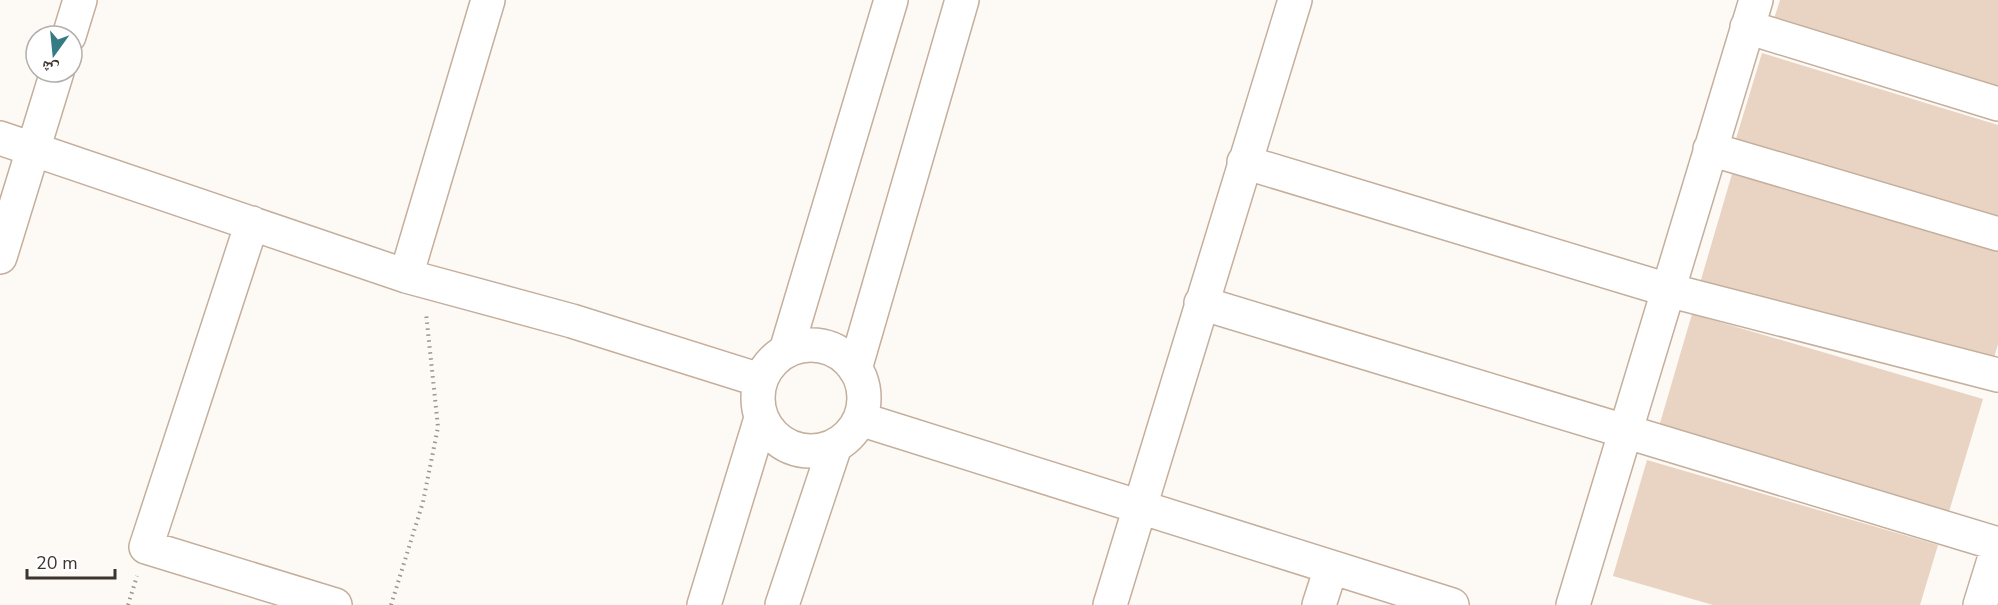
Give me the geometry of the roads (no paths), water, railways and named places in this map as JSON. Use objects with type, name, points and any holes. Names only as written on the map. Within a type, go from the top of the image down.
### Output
[{"type":"street","points":[[73,24],[80,0]]},
{"type":"street","points":[[406,276],[488,0]]},
{"type":"street","points":[[786,351],[891,0]]},
{"type":"street","points":[[855,369],[962,0]]},
{"type":"street","points":[[1110,605],[1295,0]]},
{"type":"street","points":[[1573,605],[1751,14],[1998,104]]},
{"type":"street","points":[[0,257],[53,84]]},
{"type":"street","points":[[0,138],[406,276],[572,321],[760,380]]},
{"type":"street","points":[[1710,149],[1998,234]]},
{"type":"street","points":[[1244,162],[1668,290],[1998,375]]},
{"type":"street","points":[[252,223],[146,546],[335,605]]},
{"type":"street","points":[[1201,303],[1998,546],[1980,605]]},
{"type":"street","points":[[804,345],[824,347],[841,355],[855,369],[863,393],[860,419],[850,435],[835,446],[814,452],[792,448],[773,437],[760,418],[757,400],[760,380],[770,363],[786,351],[804,345]]},
{"type":"street","points":[[704,605],[760,418]]},
{"type":"street","points":[[860,419],[1452,605]]},
{"type":"street","points":[[782,605],[835,446]]},
{"type":"street","points":[[1319,605],[1331,568]]}]
